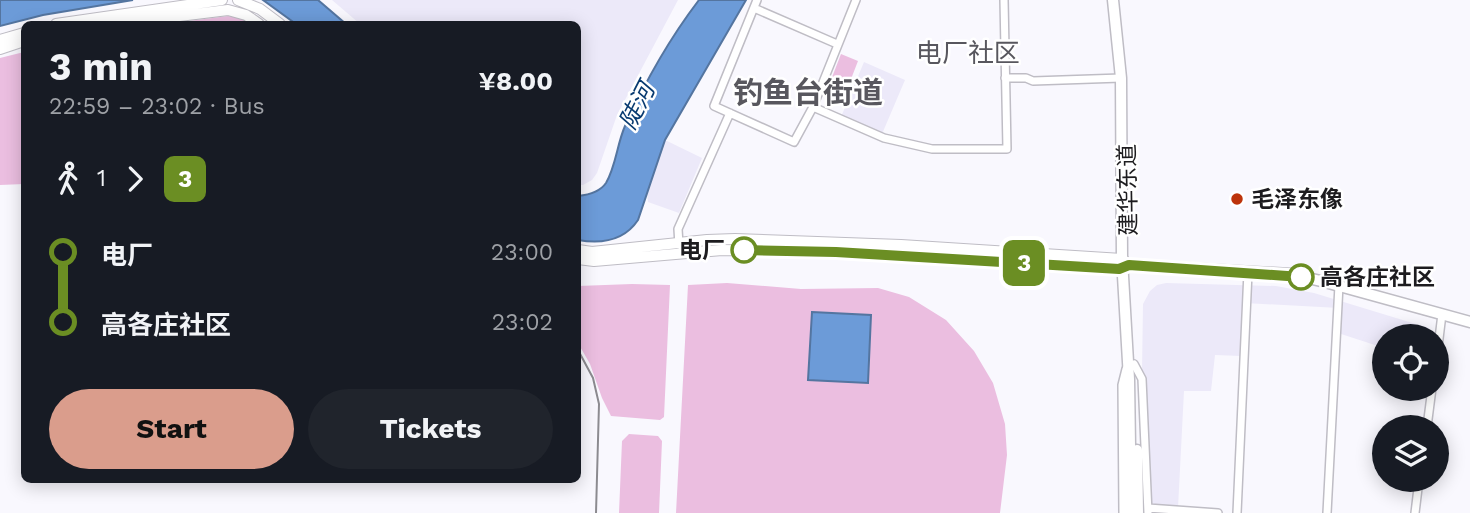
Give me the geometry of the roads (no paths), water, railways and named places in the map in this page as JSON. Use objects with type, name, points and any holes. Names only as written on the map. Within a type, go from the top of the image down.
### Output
[{"type":"main road","points":[[77,21],[222,0]]},
{"type":"main road","points":[[238,0],[260,9],[276,21]]},
{"type":"main road","name":"建华东道","points":[[1113,0],[1121,78],[1125,264],[1132,379]]},
{"type":"main road","name":"建华东道","points":[[1119,0],[1126,77],[1125,264]]},
{"type":"main road","points":[[132,21],[230,5],[255,21]]},
{"type":"main road","points":[[0,40],[21,34]]},
{"type":"main road","points":[[0,48],[21,42]]},
{"type":"main road","points":[[581,259],[594,261],[735,239],[836,242],[1291,274],[1470,322]]},
{"type":"main road","points":[[581,250],[679,248]]},
{"type":"main road","points":[[1132,379],[1145,511]]},
{"type":"main road","points":[[1131,513],[1132,379]]},
{"type":"street","points":[[837,44],[755,4],[714,106],[794,142],[813,107],[856,0]]},
{"type":"street","points":[[813,107],[884,138],[932,149],[1007,149],[1004,0]]},
{"type":"street","points":[[1005,78],[1121,78]]},
{"type":"street","points":[[679,248],[678,229],[730,113]]},
{"type":"street","points":[[1237,513],[1248,272]]},
{"type":"street","points":[[1327,513],[1339,285]]},
{"type":"street","points":[[1442,324],[1443,314]]},
{"type":"street","points":[[1131,364],[1142,379],[1145,511],[1218,513]]},
{"type":"street","points":[[1123,513],[1122,385],[1131,364]]},
{"type":"street","points":[[1415,513],[1418,492]]},
{"type":"water","points":[[0,0],[133,0],[43,15],[0,26]]},
{"type":"water","points":[[263,0],[318,0],[342,21],[292,21]]},
{"type":"water","name":"陡河","points":[[699,0],[746,0],[665,140],[638,220],[619,237],[595,242],[581,240],[581,195],[597,191],[606,183],[622,133],[641,93]]},
{"type":"water","points":[[812,312],[871,315],[868,383],[808,380]]},
{"type":"railway","points":[[581,356],[593,378],[599,404],[596,513]]},
{"type":"place","name":"毛泽东像","points":[[1237,199]]},
{"type":"place","name":"电厂","points":[[744,250]]},
{"type":"place","name":"高各庄社区","points":[[1301,277]]},
{"type":"district","name":"电厂社区","points":[[968,53]]},
{"type":"district","name":"钓鱼台街道","points":[[808,92]]}]
